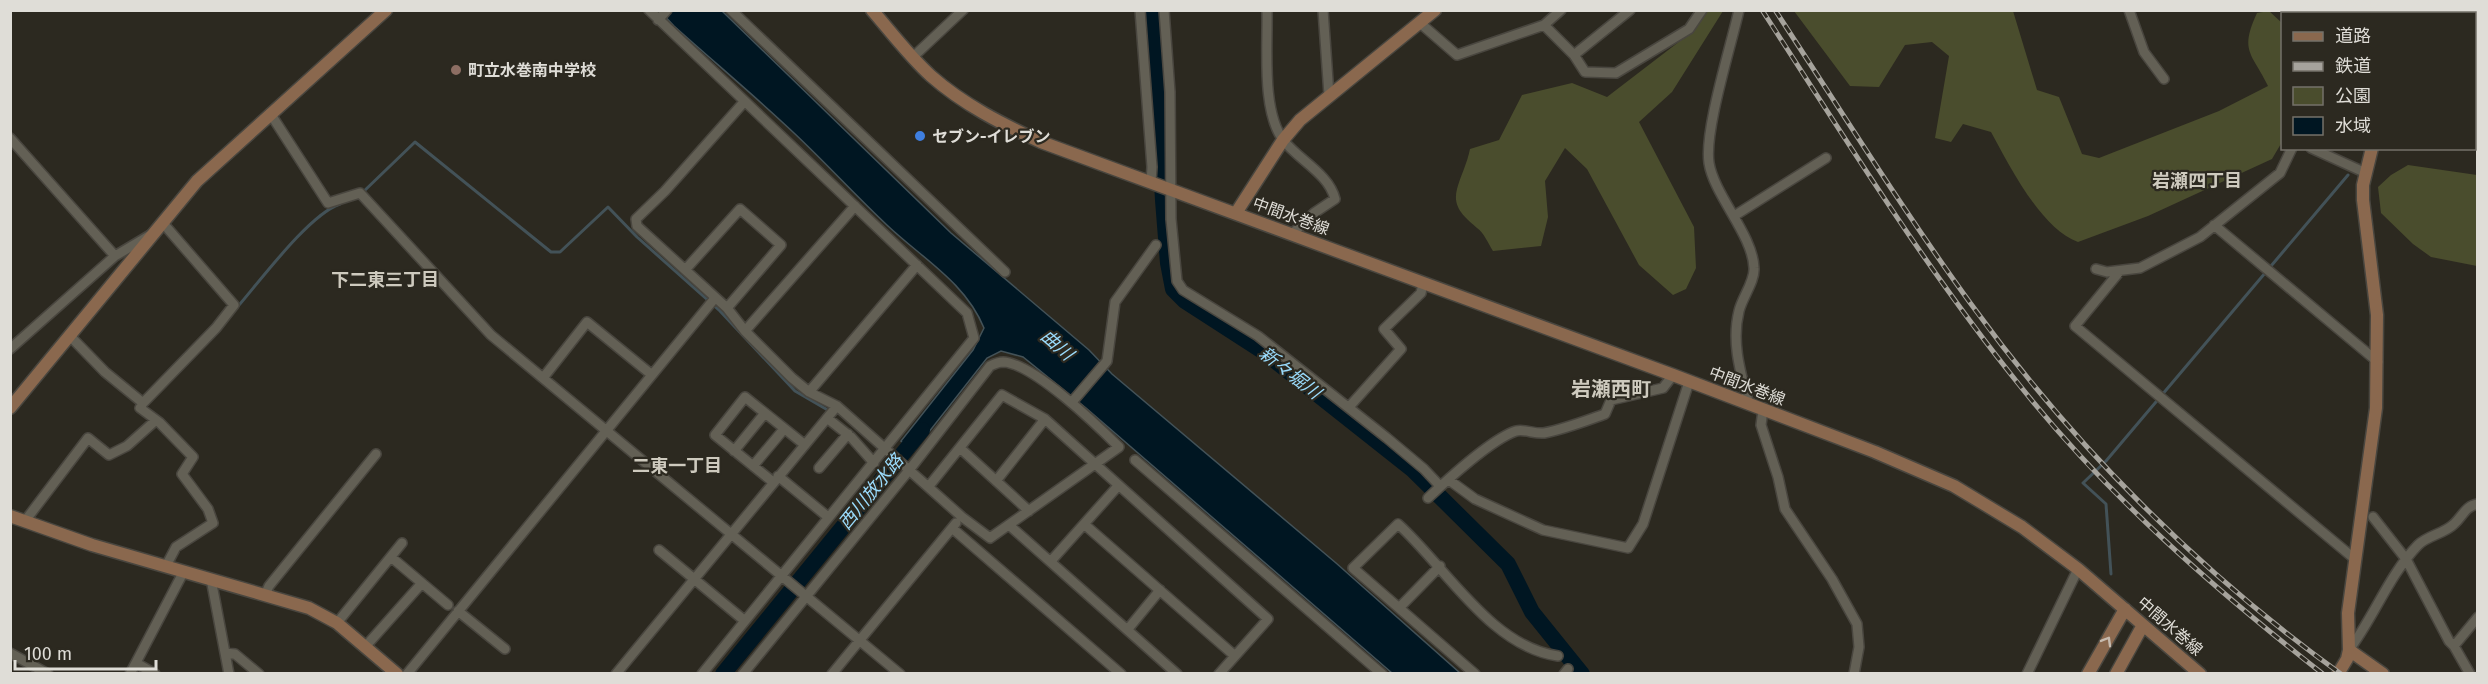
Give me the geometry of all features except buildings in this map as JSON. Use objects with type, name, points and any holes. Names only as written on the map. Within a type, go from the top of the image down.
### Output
[{"type":"main road","points":[[10,408],[197,181],[386,10]]},
{"type":"main road","name":"中間水巻線","points":[[872,10],[913,57],[960,99],[998,122],[1041,142],[1673,375],[1875,452],[1954,486],[2022,527],[2078,570],[2200,674]]},
{"type":"main road","name":"中間水巻線","points":[[1236,213],[1283,140],[1300,120],[1435,10]]},
{"type":"main road","points":[[2338,674],[2347,659],[2349,650],[2348,613],[2375,418],[2378,362],[2374,281],[2363,214],[2366,173],[2372,150]]},
{"type":"main road","points":[[10,516],[92,545],[309,608],[337,624],[397,674]]},
{"type":"main road","points":[[2088,674],[2125,609]]},
{"type":"main road","points":[[2115,674],[2143,625]]},
{"type":"main road","points":[[2349,650],[2383,674]]},
{"type":"street","points":[[649,10],[662,15],[744,102],[967,314],[974,338],[889,451],[874,462],[702,674]]},
{"type":"street","points":[[731,10],[1005,272]]},
{"type":"street","points":[[913,57],[963,10]]},
{"type":"street","points":[[1140,10],[1152,167],[1151,182]]},
{"type":"street","points":[[1164,10],[1170,92],[1173,190],[1171,219],[1177,281],[1183,290],[1258,336],[1424,469],[1440,486]]},
{"type":"street","points":[[1267,10],[1270,116],[1283,140],[1328,184],[1335,199],[1314,213],[1292,234]]},
{"type":"street","points":[[1323,10],[1329,95]]},
{"type":"street","points":[[1419,23],[1457,55],[1545,25],[1561,10]]},
{"type":"street","points":[[1574,55],[1630,10]]},
{"type":"street","points":[[1545,25],[1574,55],[1585,72],[1616,73],[1689,29],[1702,10]]},
{"type":"street","points":[[1738,10],[1714,115],[1709,163],[1742,230],[1755,269],[1739,309],[1735,335],[1740,370],[1749,405]]},
{"type":"street","points":[[2129,10],[2145,52],[2164,79]]},
{"type":"street","points":[[743,674],[804,594],[908,467],[990,366],[1000,362],[1010,363],[1044,382],[1072,402],[1119,447],[990,538],[962,517],[908,467],[837,406],[809,392],[745,331],[727,308],[637,226],[636,219],[665,191],[744,102]]},
{"type":"street","points":[[270,113],[328,203],[360,193],[491,335],[900,674]]},
{"type":"street","points":[[10,138],[115,256]]},
{"type":"street","points":[[2096,269],[2120,271],[2140,268],[2200,237],[2280,173],[2291,150]]},
{"type":"street","points":[[2315,150],[2366,173]]},
{"type":"street","points":[[1734,216],[1827,158]]},
{"type":"street","points":[[745,331],[855,206]]},
{"type":"street","points":[[685,270],[740,209],[781,245],[727,308]]},
{"type":"street","points":[[162,222],[234,305],[216,328],[143,402],[140,408],[154,421],[159,422],[193,457],[182,474],[208,509],[213,522],[176,547],[166,566]]},
{"type":"street","points":[[2214,225],[2378,362]]},
{"type":"street","points":[[10,350],[115,256],[152,234]]},
{"type":"street","points":[[1072,402],[1107,361],[1115,302],[1156,245]]},
{"type":"street","points":[[809,392],[917,265]]},
{"type":"street","points":[[2120,271],[2075,326],[2356,560]]},
{"type":"street","points":[[1348,407],[1401,349],[1384,329],[1421,293],[1423,283]]},
{"type":"street","points":[[407,674],[715,298]]},
{"type":"street","points":[[543,378],[587,322],[652,375]]},
{"type":"street","points":[[70,336],[105,372],[143,402]]},
{"type":"street","points":[[1428,498],[1489,447],[1516,431],[1542,433],[1572,426],[1605,414],[1611,400],[1663,388],[1673,375]]},
{"type":"street","points":[[1449,480],[1475,499],[1543,530],[1629,548],[1643,524],[1689,382]]},
{"type":"street","points":[[929,486],[1002,395],[1045,419],[1268,619],[1219,674]]},
{"type":"street","points":[[805,445],[745,398],[715,435],[753,466],[776,479],[828,518]]},
{"type":"street","points":[[616,674],[837,406]]},
{"type":"street","points":[[1763,410],[1761,425],[1778,477],[1785,509],[1832,579],[1857,624],[1858,646],[1854,674]]},
{"type":"street","points":[[734,451],[765,413]]},
{"type":"street","points":[[827,418],[848,434],[874,462]]},
{"type":"street","points":[[996,480],[1045,419]]},
{"type":"street","points":[[25,521],[88,438],[109,455],[127,446],[154,421]]},
{"type":"street","points":[[753,466],[784,429]]},
{"type":"street","points":[[819,468],[848,434]]},
{"type":"street","points":[[960,447],[1029,511]]},
{"type":"street","points":[[265,595],[269,586],[376,454]]},
{"type":"street","points":[[1134,460],[1382,674]]},
{"type":"street","points":[[1051,561],[1118,486]]},
{"type":"street","points":[[2349,650],[2406,559],[2420,543],[2454,525],[2467,507],[2478,504]]},
{"type":"street","points":[[832,674],[962,517]]},
{"type":"street","points":[[2373,517],[2406,559],[2449,641],[2470,674]]},
{"type":"street","points":[[1084,524],[1235,656]]},
{"type":"street","points":[[1475,674],[1353,568],[1398,524],[1440,566],[1482,616],[1544,654],[1558,656]]},
{"type":"street","points":[[1010,525],[1177,674]]},
{"type":"street","points":[[952,528],[1121,674]]},
{"type":"street","points":[[337,624],[402,543]]},
{"type":"street","points":[[659,550],[745,621]]},
{"type":"street","points":[[391,557],[448,605]]},
{"type":"street","points":[[1399,608],[1440,566]]},
{"type":"street","points":[[2027,674],[2078,570]]},
{"type":"street","points":[[130,674],[184,571]]},
{"type":"street","points":[[211,579],[229,674]]},
{"type":"street","points":[[365,647],[422,584]]},
{"type":"street","points":[[1128,629],[1160,590]]},
{"type":"street","points":[[458,611],[505,649]]},
{"type":"street","points":[[2454,646],[2478,617]]},
{"type":"street","points":[[10,653],[48,674]]},
{"type":"street","points":[[225,653],[235,654],[259,674]]},
{"type":"street","points":[[136,663],[155,674]]},
{"type":"green space","points":[[1705,11],[1723,11],[1672,92],[1639,122],[1694,227],[1696,268],[1686,289],[1673,295],[1639,265],[1587,169],[1565,148],[1545,181],[1548,217],[1541,246],[1493,251],[1482,233],[1461,212],[1456,202],[1457,189],[1470,149],[1499,140],[1522,95],[1572,83],[1607,97],[1693,31]]},
{"type":"green space","points":[[1794,11],[2013,11],[2037,90],[2059,97],[2082,154],[2099,158],[2219,111],[2268,86],[2250,52],[2249,36],[2257,13],[2269,11],[2281,22],[2281,144],[2272,159],[2148,216],[2078,242],[2064,235],[2051,224],[2027,195],[1991,132],[1963,124],[1951,142],[1935,138],[1949,56],[1932,42],[1905,45],[1879,87],[1850,86]]},
{"type":"green space","points":[[2408,165],[2477,175],[2477,266],[2431,257],[2413,244],[2381,213],[2378,187],[2391,175]]},
{"type":"water","name":"曲川","points":[[660,11],[722,11],[951,233],[1089,350],[1112,374],[1336,563],[1460,673],[1392,673],[1086,408],[1023,357],[1001,351],[987,358],[914,451],[901,441],[973,350],[984,328],[976,312],[955,284],[888,226],[794,133]]},
{"type":"waterway","name":"新々堀川","points":[[1153,10],[1163,200],[1168,263],[1173,289],[1185,301],[1264,352],[1413,470],[1508,564],[1532,612],[1582,674]]},
{"type":"waterway","points":[[2441,10],[2444,12]]},
{"type":"waterway","points":[[362,193],[415,142],[551,252],[560,252],[608,207],[637,237],[720,311],[795,391],[826,409]]},
{"type":"waterway","points":[[2111,574],[2106,504],[2083,483],[2106,461],[2348,175]]},
{"type":"waterway","points":[[234,311],[299,236],[327,211],[340,204]]},
{"type":"waterway","name":"西川放水路","points":[[723,674],[922,430]]},
{"type":"railway","points":[[1762,10],[1919,249],[1986,342],[2054,427],[2089,466],[2163,539],[2323,674]]},
{"type":"railway","points":[[1775,10],[1945,268],[2010,356],[2052,407],[2095,456],[2188,549],[2289,635],[2341,674]]},
{"type":"place","name":"町立水巻南中学校","points":[[456,70]]},
{"type":"place","name":"セブン-イレブン","points":[[920,136]]},
{"type":"district","name":"岩瀬四丁目","points":[[2197,181]]},
{"type":"district","name":"下二東三丁目","points":[[385,280]]},
{"type":"district","name":"岩瀬西町","points":[[1611,389]]},
{"type":"district","name":"二東一丁目","points":[[677,466]]}]
